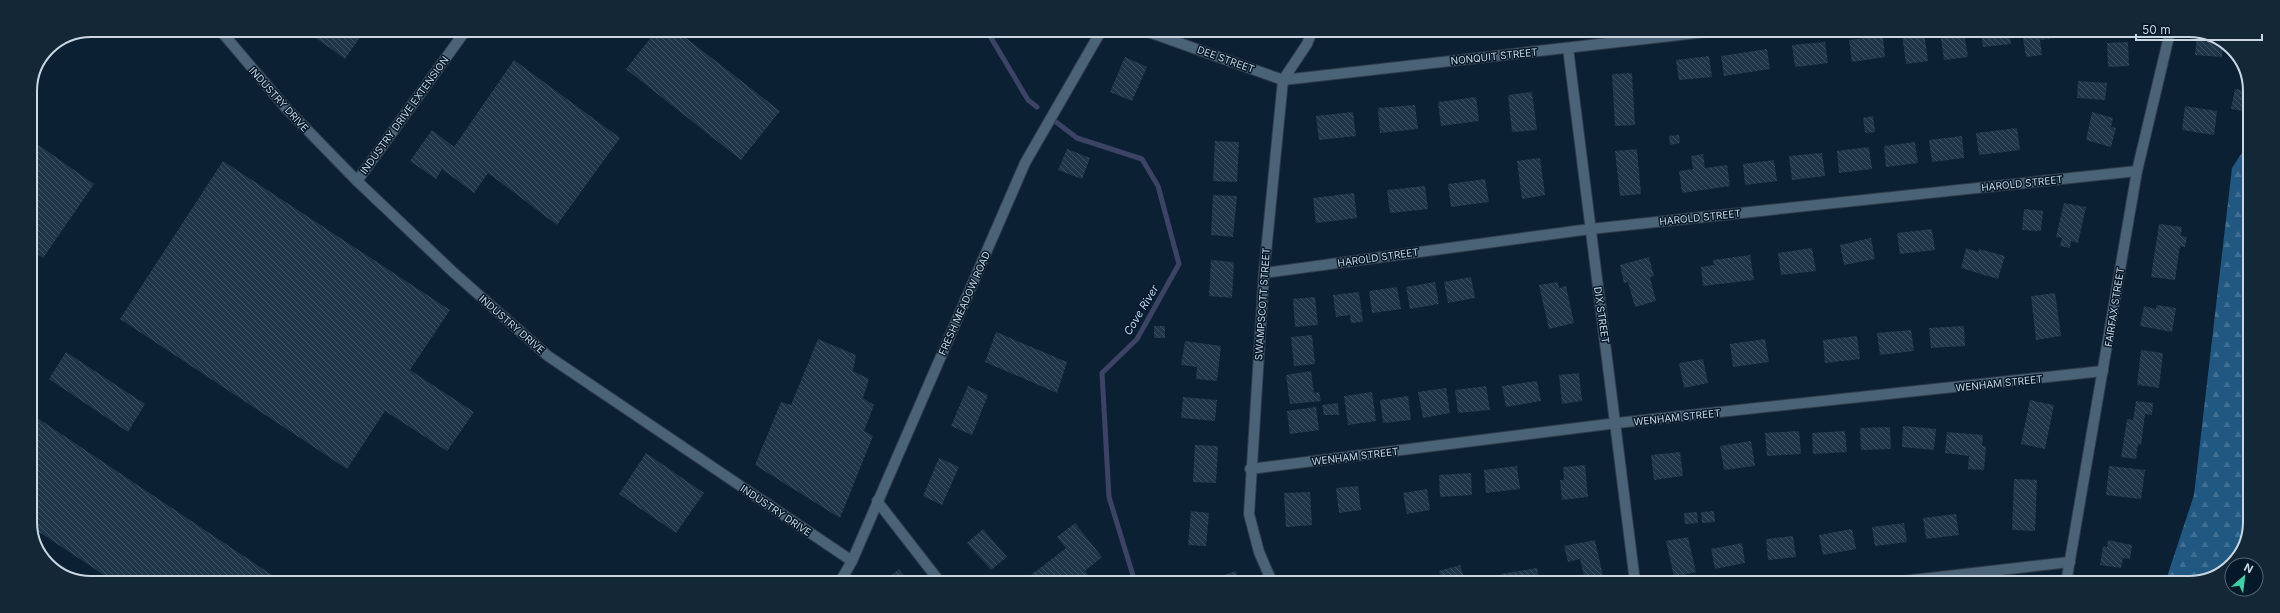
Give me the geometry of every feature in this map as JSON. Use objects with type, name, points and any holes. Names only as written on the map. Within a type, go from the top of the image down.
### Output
[{"type":"street","name":"INDUSTRY DRIVE","points":[[226,37],[286,108],[357,181],[453,272],[548,356],[852,561]]},
{"type":"street","name":"INDUSTRY DRIVE EXTENSION","points":[[357,181],[461,37]]},
{"type":"street","name":"FRESH MEADOW ROAD","points":[[843,576],[852,561],[1025,163],[1098,37]]},
{"type":"street","name":"DEE STREET","points":[[1163,37],[1283,80]]},
{"type":"street","name":"SWAMPSCOTT STREET","points":[[1269,576],[1259,552],[1249,514],[1250,469],[1264,273],[1283,80],[1307,44],[1310,37]]},
{"type":"street","name":"NONQUIT STREET","points":[[1283,80],[1663,37]]},
{"type":"street","name":"FAIRFAX STREET","points":[[2067,576],[2137,171],[2169,37]]},
{"type":"street","name":"DIX STREET","points":[[1568,48],[1590,228],[1617,423],[1634,576]]},
{"type":"street","name":"HAROLD STREET","points":[[1264,273],[1590,228],[2137,171]]},
{"type":"street","name":"WENHAM STREET","points":[[1250,469],[1617,423],[2103,372]]},
{"type":"street","points":[[877,501],[935,576]]},
{"type":"street","points":[[1947,576],[2070,562]]},
{"type":"green space","points":[[2243,151],[2242,533],[2236,549],[2231,557],[2224,557],[2224,563],[2222,565],[2196,576],[2167,576],[2194,495],[2232,168]]},
{"type":"building","points":[[315,37],[360,37],[345,59]]},
{"type":"building","points":[[651,37],[685,37],[780,111],[741,160],[626,69]]},
{"type":"building","points":[[1883,37],[1885,57],[1852,62],[1849,40]]},
{"type":"building","points":[[1902,37],[1925,37],[1928,61],[1906,64]]},
{"type":"building","points":[[1941,37],[1965,37],[1968,57],[1944,60]]},
{"type":"building","points":[[1982,37],[2010,37],[2011,44],[1983,47]]},
{"type":"building","points":[[2023,37],[2053,37],[2040,40],[2042,55],[2026,57]]},
{"type":"building","points":[[2197,38],[2216,44],[2223,49],[2222,57],[2195,55]]},
{"type":"building","points":[[1825,42],[1828,63],[1795,67],[1792,45]]},
{"type":"building","points":[[2128,42],[2129,66],[2108,67],[2107,43]]},
{"type":"building","points":[[1767,49],[1770,69],[1724,76],[1721,56]]},
{"type":"building","points":[[1709,56],[1712,77],[1679,80],[1676,60]]},
{"type":"building","points":[[1125,57],[1147,67],[1132,101],[1110,92]]},
{"type":"building","points":[[514,60],[620,138],[557,225],[488,173],[474,193],[442,169],[436,179],[410,161],[432,130],[454,147]]},
{"type":"building","points":[[1632,73],[1635,125],[1615,126],[1612,74]]},
{"type":"building","points":[[2078,81],[2107,83],[2105,100],[2077,98]]},
{"type":"building","points":[[2235,89],[2243,90],[2243,111],[2231,109]]},
{"type":"building","points":[[1532,92],[1537,130],[1512,132],[1508,95]]},
{"type":"building","points":[[1476,97],[1479,121],[1441,126],[1438,102]]},
{"type":"building","points":[[1415,105],[1418,129],[1380,133],[1378,108]]},
{"type":"building","points":[[2185,106],[2217,111],[2214,135],[2182,130]]},
{"type":"building","points":[[1353,112],[1356,136],[1319,140],[1316,116]]},
{"type":"building","points":[[2092,112],[2113,118],[2111,127],[2116,128],[2111,147],[2086,140]]},
{"type":"building","points":[[1873,116],[1875,132],[1867,133],[1865,132],[1863,118]]},
{"type":"building","points":[[2017,128],[2020,150],[1979,155],[1976,133]]},
{"type":"building","points":[[1679,135],[1680,143],[1670,145],[1669,136]]},
{"type":"building","points":[[1962,136],[1964,158],[1932,162],[1929,140]]},
{"type":"building","points":[[1215,141],[1239,142],[1237,182],[1213,181]]},
{"type":"building","points":[[1915,142],[1918,163],[1886,167],[1884,146]]},
{"type":"building","points":[[37,144],[94,184],[43,258],[37,254]]},
{"type":"building","points":[[1869,147],[1872,169],[1839,173],[1837,151]]},
{"type":"building","points":[[1067,149],[1090,158],[1082,179],[1058,170]]},
{"type":"building","points":[[1637,149],[1641,194],[1620,196],[1615,151]]},
{"type":"building","points":[[1822,153],[1825,176],[1792,180],[1789,156]]},
{"type":"building","points":[[1703,154],[1705,168],[1727,165],[1730,186],[1682,193],[1679,171],[1693,169],[1691,156]]},
{"type":"building","points":[[1540,158],[1545,195],[1522,199],[1517,161]]},
{"type":"building","points":[[1774,160],[1777,181],[1745,185],[1743,164]]},
{"type":"building","points":[[223,161],[450,310],[410,370],[474,412],[447,451],[385,411],[347,469],[120,319]]},
{"type":"building","points":[[1485,179],[1489,202],[1451,207],[1448,184]]},
{"type":"building","points":[[1425,186],[1428,209],[1390,213],[1387,190]]},
{"type":"building","points":[[1354,193],[1357,218],[1316,223],[1313,198]]},
{"type":"building","points":[[1213,195],[1237,196],[1233,237],[1211,235]]},
{"type":"building","points":[[2064,203],[2086,207],[2078,243],[2071,241],[2070,248],[2060,246],[2062,238],[2056,237]]},
{"type":"building","points":[[2024,209],[2043,211],[2041,231],[2022,230]]},
{"type":"building","points":[[2159,224],[2182,227],[2181,236],[2187,237],[2185,247],[2180,246],[2175,280],[2151,277]]},
{"type":"building","points":[[1932,229],[1935,250],[1900,254],[1897,233]]},
{"type":"building","points":[[1871,238],[1875,259],[1844,265],[1840,245]]},
{"type":"building","points":[[1812,248],[1816,271],[1781,275],[1778,253]]},
{"type":"building","points":[[1966,248],[1978,252],[1979,249],[2005,256],[1998,279],[1961,268]]},
{"type":"building","points":[[1750,255],[1754,280],[1703,286],[1701,267],[1714,265],[1713,260]]},
{"type":"building","points":[[1649,257],[1654,276],[1650,277],[1656,301],[1635,307],[1628,282],[1624,283],[1620,265]]},
{"type":"building","points":[[1211,260],[1234,262],[1232,298],[1209,296]]},
{"type":"building","points":[[1471,277],[1475,298],[1448,303],[1444,282]]},
{"type":"building","points":[[1435,282],[1439,304],[1410,309],[1406,287]]},
{"type":"building","points":[[1558,282],[1559,288],[1566,286],[1574,323],[1549,329],[1539,285]]},
{"type":"building","points":[[1397,287],[1401,309],[1372,313],[1369,291]]},
{"type":"building","points":[[1359,292],[1363,322],[1351,323],[1350,315],[1336,317],[1333,295]]},
{"type":"building","points":[[2055,293],[2061,336],[2036,340],[2031,296]]},
{"type":"building","points":[[1315,297],[1318,325],[1295,327],[1293,299]]},
{"type":"building","points":[[2157,305],[2176,308],[2172,332],[2140,326],[2144,306],[2156,309]]},
{"type":"building","points":[[1154,326],[1165,326],[1165,338],[1154,338]]},
{"type":"building","points":[[1964,326],[1965,346],[1931,348],[1929,328]]},
{"type":"building","points":[[1911,330],[1914,351],[1880,355],[1877,333]]},
{"type":"building","points":[[996,332],[1067,362],[1057,393],[985,362]]},
{"type":"building","points":[[1312,335],[1315,364],[1294,366],[1291,337]]},
{"type":"building","points":[[1857,336],[1860,359],[1825,363],[1823,340]]},
{"type":"building","points":[[818,339],[856,355],[853,371],[869,379],[863,398],[874,405],[864,431],[873,436],[840,518],[755,465],[781,402],[791,405]]},
{"type":"building","points":[[1765,339],[1769,362],[1733,367],[1730,344]]},
{"type":"building","points":[[1185,341],[1221,346],[1217,381],[1196,379],[1197,367],[1181,365]]},
{"type":"building","points":[[2141,350],[2163,353],[2159,388],[2137,385]]},
{"type":"building","points":[[66,352],[145,404],[128,432],[49,379]]},
{"type":"building","points":[[1703,359],[1708,383],[1684,388],[1679,363]]},
{"type":"building","points":[[1311,371],[1314,393],[1319,392],[1321,401],[1290,404],[1286,375]]},
{"type":"building","points":[[1579,373],[1582,401],[1562,404],[1559,375]]},
{"type":"building","points":[[1537,381],[1541,401],[1506,407],[1502,386]]},
{"type":"building","points":[[968,386],[988,395],[972,435],[951,426]]},
{"type":"building","points":[[1486,386],[1490,410],[1458,413],[1455,390]]},
{"type":"building","points":[[1446,388],[1450,413],[1423,418],[1418,392]]},
{"type":"building","points":[[1372,392],[1376,421],[1348,425],[1344,396]]},
{"type":"building","points":[[1408,396],[1411,420],[1383,423],[1380,400]]},
{"type":"building","points":[[1183,397],[1217,400],[1215,421],[1181,418]]},
{"type":"building","points":[[2030,400],[2054,405],[2045,449],[2021,444]]},
{"type":"building","points":[[2136,401],[2153,403],[2152,415],[2145,414],[2141,445],[2138,444],[2136,459],[2121,457],[2127,419],[2133,420]]},
{"type":"building","points":[[1338,403],[1339,415],[1324,415],[1322,405]]},
{"type":"building","points":[[1316,407],[1319,430],[1290,434],[1287,411]]},
{"type":"building","points":[[37,418],[274,576],[105,576],[38,531]]},
{"type":"building","points":[[1903,426],[1936,429],[1934,450],[1902,447]]},
{"type":"building","points":[[1890,427],[1891,449],[1861,450],[1860,428]]},
{"type":"building","points":[[1799,431],[1801,454],[1767,456],[1765,433]]},
{"type":"building","points":[[1845,431],[1847,452],[1813,454],[1812,433]]},
{"type":"building","points":[[1947,432],[1983,435],[1982,446],[1986,446],[1984,470],[1968,469],[1969,456],[1945,453]]},
{"type":"building","points":[[1751,441],[1755,466],[1724,470],[1720,446]]},
{"type":"building","points":[[1195,445],[1218,446],[1216,483],[1193,482]]},
{"type":"building","points":[[1680,452],[1683,476],[1654,480],[1651,455]]},
{"type":"building","points":[[646,453],[704,493],[676,533],[619,494]]},
{"type":"building","points":[[939,458],[959,467],[942,505],[923,496]]},
{"type":"building","points":[[1585,465],[1588,497],[1562,500],[1560,480],[1564,480],[1563,467]]},
{"type":"building","points":[[1517,466],[1520,489],[1486,493],[1484,470]]},
{"type":"building","points":[[2109,466],[2145,470],[2141,499],[2106,495]]},
{"type":"building","points":[[1471,473],[1472,495],[1440,497],[1439,475]]},
{"type":"building","points":[[2014,479],[2037,480],[2035,531],[2012,530]]},
{"type":"building","points":[[1358,486],[1361,510],[1339,513],[1336,488]]},
{"type":"building","points":[[1427,489],[1430,510],[1407,514],[1403,493]]},
{"type":"building","points":[[1310,492],[1312,525],[1286,527],[1284,493]]},
{"type":"building","points":[[1191,511],[1209,513],[1206,546],[1188,545]]},
{"type":"building","points":[[1714,511],[1715,522],[1702,523],[1701,512]]},
{"type":"building","points":[[1697,512],[1698,523],[1685,524],[1684,513]]},
{"type":"building","points":[[1956,514],[1959,535],[1926,539],[1923,518]]},
{"type":"building","points":[[1075,523],[1102,557],[1085,571],[1089,576],[1030,576],[1066,548],[1057,537]]},
{"type":"building","points":[[1904,523],[1907,542],[1875,546],[1872,527]]},
{"type":"building","points":[[983,529],[1007,557],[991,570],[967,543]]},
{"type":"building","points":[[1852,529],[1856,549],[1823,555],[1819,535]]},
{"type":"building","points":[[1793,536],[1796,557],[1768,560],[1766,539]]},
{"type":"building","points":[[1688,537],[1696,572],[1674,576],[1666,541]]},
{"type":"building","points":[[1595,540],[1603,576],[1584,576],[1580,559],[1568,562],[1564,546]]},
{"type":"building","points":[[2108,540],[2132,545],[2130,559],[2123,558],[2121,568],[2100,565],[2103,546],[2107,547]]},
{"type":"building","points":[[1742,543],[1745,563],[1715,569],[1711,549]]},
{"type":"building","points":[[1460,565],[1463,576],[1440,576],[1439,571]]},
{"type":"building","points":[[1537,568],[1539,576],[1502,576],[1501,574]]},
{"type":"building","points":[[899,569],[904,576],[890,576]]},
{"type":"building","points":[[1236,571],[1237,576],[1222,576]]},
{"type":"waterway","name":"Cove River","points":[[991,37],[1028,100],[1037,107]]},
{"type":"waterway","name":"Cove River","points":[[1056,122],[1077,138],[1142,159],[1158,186],[1179,264],[1137,339],[1102,373],[1109,497],[1133,576]]}]
